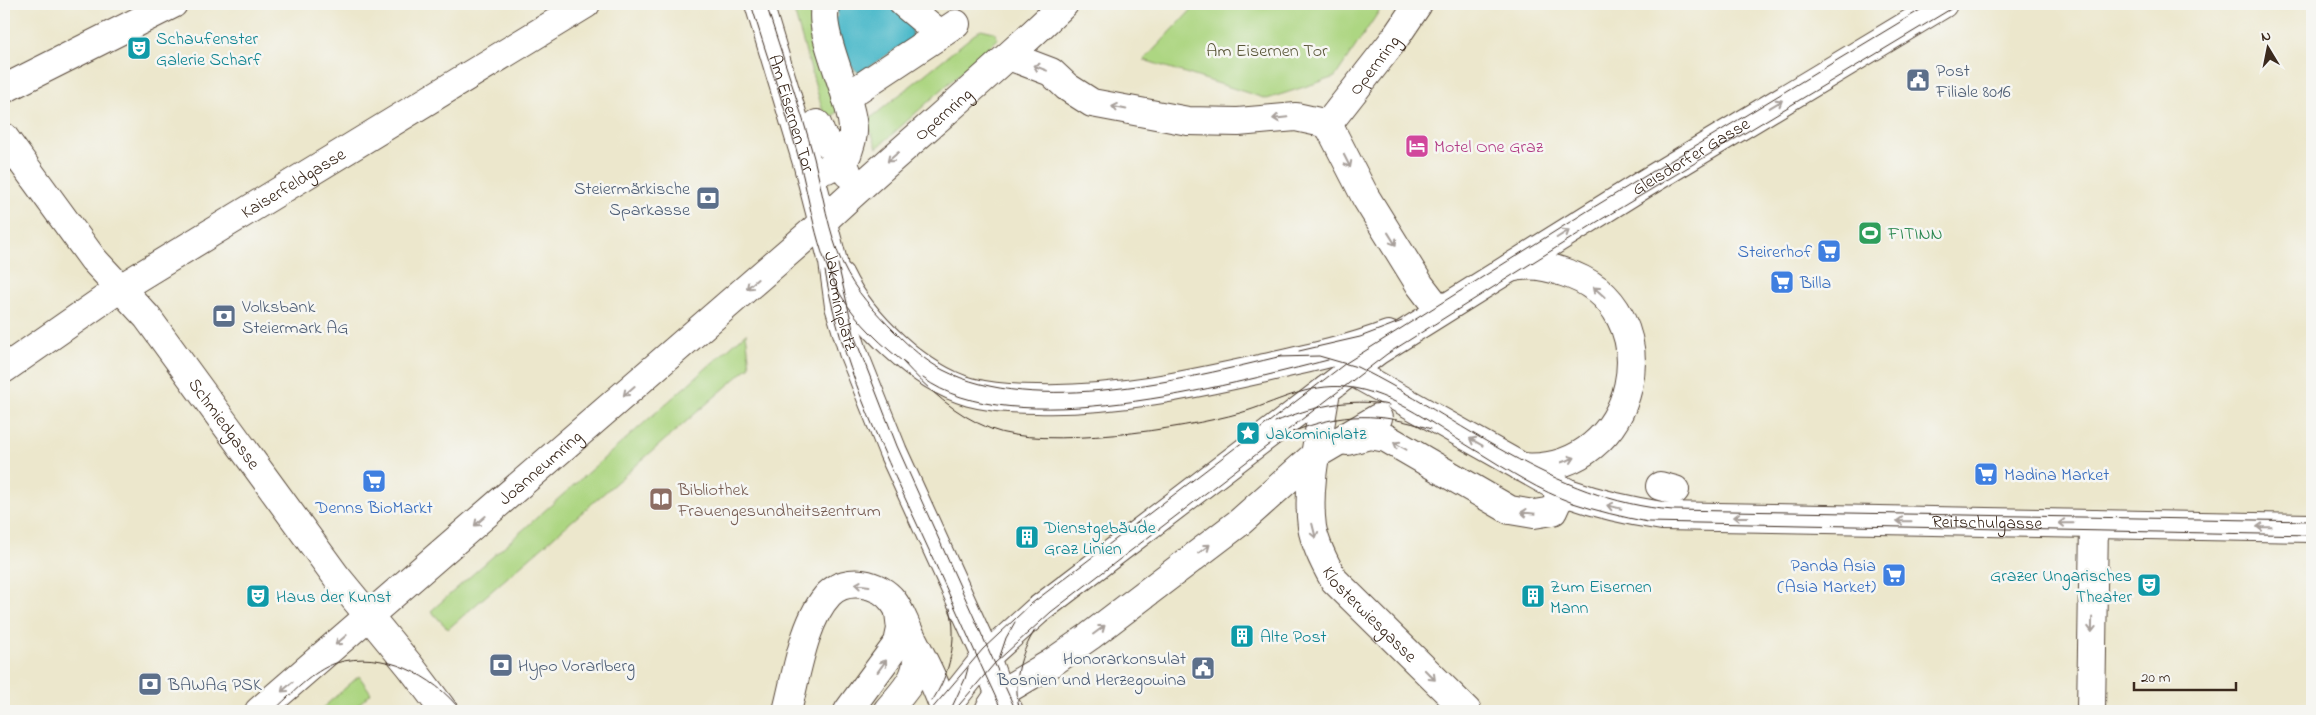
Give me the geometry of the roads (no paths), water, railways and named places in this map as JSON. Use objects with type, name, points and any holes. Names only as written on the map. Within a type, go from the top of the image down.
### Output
[{"type":"street","points":[[4,89],[173,4]]},
{"type":"street","name":"Kaiserfeldgasse","points":[[4,369],[119,289],[586,4]]},
{"type":"street","name":"Am Eisernen Tor","points":[[758,4],[808,166],[821,223],[833,262]]},
{"type":"street","name":"Am Eisernen Tor","points":[[818,124],[822,136],[839,167],[848,155],[853,132],[846,97],[824,21],[826,4]]},
{"type":"street","points":[[846,97],[948,29],[904,4]]},
{"type":"street","name":"Opernring","points":[[821,223],[1009,56],[1064,4]]},
{"type":"street","name":"Opernring","points":[[1328,124],[1393,41],[1418,4]]},
{"type":"street","name":"Gleisdorfer Gasse","points":[[1440,311],[1943,4]]},
{"type":"street","points":[[948,709],[986,658],[1044,605],[1351,371],[1440,311],[1420,285],[1366,198],[1328,124],[1296,116],[1238,122],[1188,121],[1092,103],[1067,87],[1051,72],[1009,56]]},
{"type":"street","name":"Schmiedgasse","points":[[4,137],[93,259],[146,317],[368,617],[410,666],[444,711]]},
{"type":"street","name":"Joanneumring","points":[[259,711],[821,223]]},
{"type":"street","name":"Jakominiplatz","points":[[833,262],[842,282],[862,311],[910,358],[939,379],[968,391],[1009,398],[1088,398],[1156,391],[1198,384],[1302,360],[1376,339],[1440,311]]},
{"type":"street","name":"Jakominiplatz","points":[[833,262],[839,306],[856,360],[893,452],[986,658],[999,706]]},
{"type":"street","points":[[1510,268],[1539,266],[1571,274],[1588,283],[1607,299],[1627,332],[1632,370],[1626,395],[1616,422],[1605,436],[1573,459],[1542,467],[1520,467]]},
{"type":"street","points":[[1346,442],[1370,435],[1386,438],[1510,510],[1534,514],[1553,511],[1558,500],[1568,493],[1351,371]]},
{"type":"street","points":[[1312,497],[1315,455],[1326,390]]},
{"type":"street","points":[[948,709],[999,706],[1240,522],[1315,455],[1378,418],[1397,415],[1429,416]]},
{"type":"street","points":[[1312,497],[1325,465],[1346,442],[1378,418]]},
{"type":"street","points":[[1274,493],[1294,489],[1303,490],[1312,497]]},
{"type":"street","name":"Reitschulgasse","points":[[1568,493],[1622,509],[1662,516],[2312,528]]},
{"type":"street","name":"Klosterwiesgasse","points":[[1312,497],[1312,528],[1325,564],[1334,580],[1467,711]]},
{"type":"street","points":[[2091,711],[2094,524]]},
{"type":"street","points":[[787,711],[811,626],[821,606],[830,594],[848,584],[861,583],[883,592],[893,601],[948,709]]},
{"type":"street","points":[[848,711],[898,643],[901,629],[899,612]]},
{"type":"street","points":[[887,711],[917,671],[919,661],[917,648]]},
{"type":"water","points":[[839,4],[894,4],[916,23],[912,29],[912,39],[859,73],[851,66],[831,21],[838,16],[836,6]]},
{"type":"tram line","points":[[751,4],[785,110],[819,242],[833,280],[848,307],[863,325],[907,365]]},
{"type":"tram line","points":[[766,4],[809,139],[830,226],[843,265],[853,284],[873,309],[906,343],[930,362],[943,370],[980,384],[1021,391],[1065,392],[1157,383],[1282,356]]},
{"type":"tram line","points":[[930,711],[983,649],[1031,604],[1346,363],[1589,210],[1930,4]]},
{"type":"tram line","points":[[954,711],[995,663],[1051,612],[1387,354],[1597,222],[1959,4]]},
{"type":"tram line","points":[[838,264],[855,338],[897,446],[1016,711]]},
{"type":"tram line","points":[[825,271],[840,337],[862,400],[1002,711]]},
{"type":"tram line","points":[[1299,351],[1360,337],[1402,321]]},
{"type":"tram line","points":[[1277,357],[1319,356],[1357,367],[1396,387],[1509,454],[1548,474],[1588,491],[1629,503],[1673,510],[2312,521]]},
{"type":"tram line","points":[[923,378],[961,397],[1009,407],[1063,408],[1121,403],[1179,394],[1235,383],[1328,360]]},
{"type":"tram line","points":[[902,361],[922,382],[965,416],[991,429],[1014,435],[1044,438],[1114,435],[1150,431],[1240,413],[1318,388],[1346,387],[1364,390],[1382,396],[1416,413],[1513,474],[1549,493],[1591,509],[1648,522],[2312,535]]},
{"type":"tram line","points":[[1275,422],[1302,412],[1330,405],[1359,402],[1389,405]]},
{"type":"tram line","points":[[1292,432],[1328,421],[1361,417],[1395,419],[1431,429]]},
{"type":"tram line","points":[[932,701],[944,680],[951,656],[953,632],[950,608]]},
{"type":"tram line","points":[[999,659],[1006,638],[1015,622]]},
{"type":"tram line","points":[[1020,711],[1017,679],[1025,649],[1035,630]]},
{"type":"tram line","points":[[273,711],[302,684],[319,672],[336,663],[353,660],[371,660],[406,668],[437,686],[461,711]]},
{"type":"tram line","points":[[952,707],[968,668]]},
{"type":"place","name":"Schaufenster Galerie Scharf","points":[[139,48]]},
{"type":"place","name":"Post Filiale 8016","points":[[1918,80]]},
{"type":"place","name":"Motel One Graz","points":[[1417,146]]},
{"type":"place","name":"Steiermärkische Sparkasse","points":[[708,198]]},
{"type":"place","name":"FITINN","points":[[1870,233]]},
{"type":"place","name":"Steirerhof","points":[[1829,251]]},
{"type":"place","name":"Billa","points":[[1782,282]]},
{"type":"place","name":"Volksbank Steiermark AG","points":[[224,316]]},
{"type":"place","name":"Jakominiplatz","points":[[1248,433]]},
{"type":"place","name":"Madina Market","points":[[1986,474]]},
{"type":"place","name":"Denns BioMarkt","points":[[374,481]]},
{"type":"place","name":"Bibliothek Frauengesundheitszentrum","points":[[661,499]]},
{"type":"place","name":"Dienstgebäude Graz Linien","points":[[1027,537]]},
{"type":"place","name":"Panda Asia (Asia Market)","points":[[1894,575]]},
{"type":"place","name":"Grazer Ungarisches Theater","points":[[2149,585]]},
{"type":"place","name":"Haus der Kunst","points":[[258,596]]},
{"type":"place","name":"Zum Eisernen Mann","points":[[1533,596]]},
{"type":"place","name":"Alte Post","points":[[1242,636]]},
{"type":"place","name":"Hypo Vorarlberg","points":[[501,665]]},
{"type":"place","name":"Honorarkonsulat Bosnien und Herzegowina","points":[[1203,668]]},
{"type":"place","name":"BAWAG PSK","points":[[150,684]]}]
